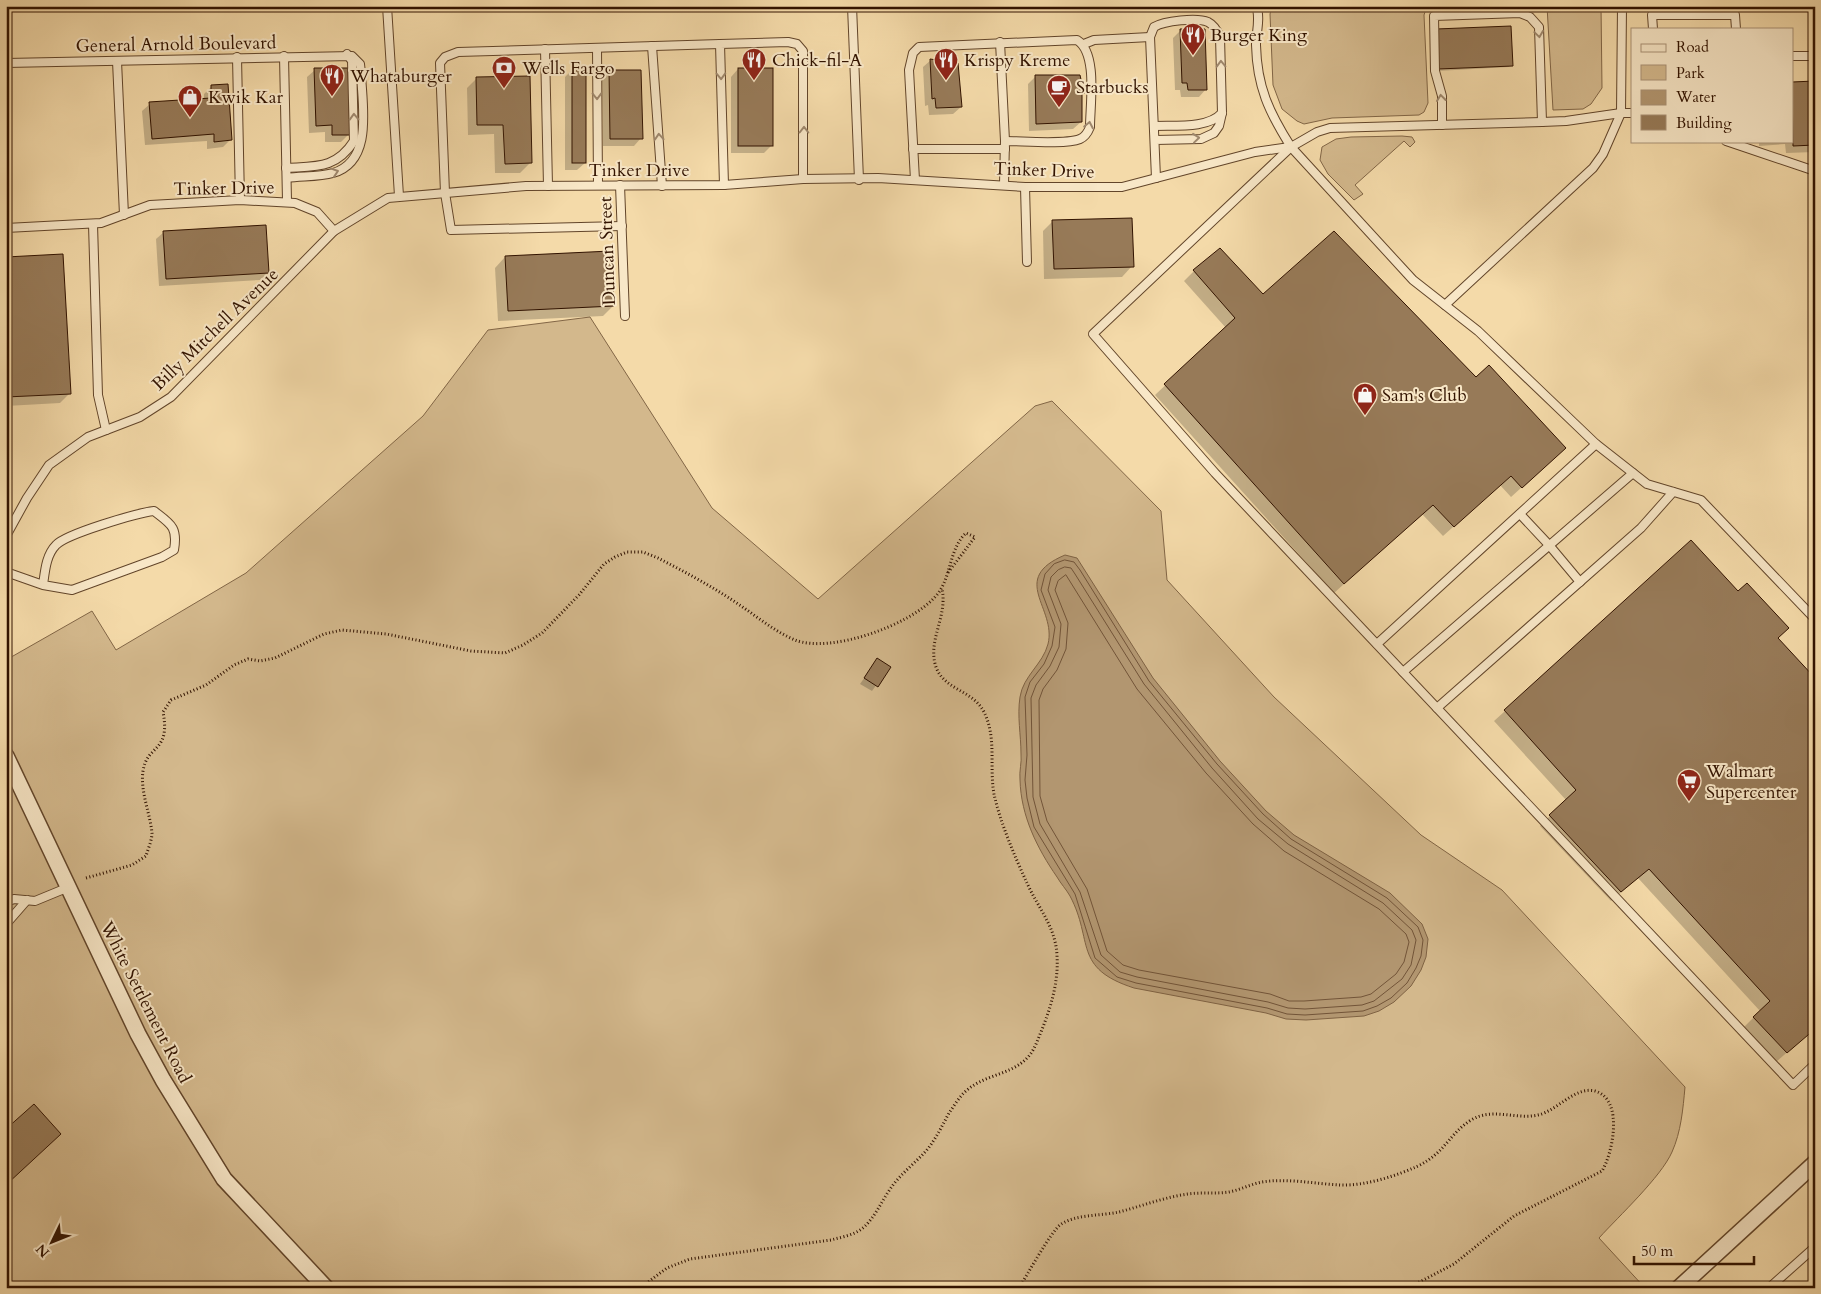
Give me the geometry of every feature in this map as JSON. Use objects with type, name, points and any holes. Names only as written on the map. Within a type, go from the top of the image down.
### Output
[{"type":"street","name":"White Settlement Road","points":[[6,756],[138,1034],[163,1080],[224,1179],[326,1288]]},
{"type":"street","points":[[1679,1288],[1815,1163]]},
{"type":"lane","points":[[387,6],[399,196]]},
{"type":"lane","points":[[1445,305],[1593,168],[1603,154],[1621,113],[1622,6]]},
{"type":"lane","points":[[1258,7],[1256,46],[1262,91],[1290,147],[1413,280],[1478,331],[1596,444],[1632,473],[1647,484],[1701,500],[1815,619]]},
{"type":"lane","points":[[853,8],[859,180]]},
{"type":"lane","points":[[1442,125],[1442,96],[1435,71],[1434,16],[1520,13],[1530,17],[1539,27],[1542,122]]},
{"type":"lane","points":[[1653,28],[1652,15],[1736,15],[1736,28]]},
{"type":"lane","points":[[1154,140],[1202,139],[1214,133],[1220,126],[1222,113],[1220,36],[1215,27],[1206,21],[1168,21],[1154,27],[1150,37],[1154,140],[1156,178]]},
{"type":"lane","points":[[1086,47],[1094,40],[1150,37]]},
{"type":"lane","points":[[913,149],[1081,139],[1088,133],[1090,127],[1090,72],[1086,47],[1071,38],[919,47],[913,53],[909,70],[913,149],[915,180]]},
{"type":"lane","points":[[622,226],[451,230],[445,193],[440,82],[440,63],[445,57],[458,52],[788,42],[797,44],[803,51],[803,179]]},
{"type":"lane","points":[[1000,42],[1005,145],[1004,184]]},
{"type":"lane","points":[[720,44],[724,185]]},
{"type":"lane","points":[[652,46],[662,186]]},
{"type":"lane","points":[[597,48],[598,186]]},
{"type":"lane","points":[[545,49],[548,186]]},
{"type":"lane","points":[[286,168],[328,165],[340,158],[354,141],[352,61],[348,54]]},
{"type":"lane","points":[[287,178],[338,172],[351,162],[360,149],[362,134],[361,73],[356,58],[348,54]]},
{"type":"lane","name":"General Arnold Boulevard","points":[[6,62],[117,61],[348,54]]},
{"type":"lane","points":[[284,56],[287,201]]},
{"type":"lane","points":[[1794,56],[1815,56]]},
{"type":"lane","points":[[237,57],[240,200]]},
{"type":"lane","points":[[117,61],[124,215]]},
{"type":"lane","points":[[1154,126],[1204,123],[1218,117],[1222,113]]},
{"type":"lane","points":[[1631,113],[1542,122],[1330,128],[1317,132],[1290,147],[1093,334],[1215,473],[1793,1085],[1815,1064]]},
{"type":"lane","points":[[1742,144],[1815,171]]},
{"type":"lane","name":"Tinker Drive","points":[[6,228],[93,224],[150,205],[240,200],[287,201],[317,212],[334,231],[388,198],[548,186],[724,185],[803,179],[915,180],[1004,184],[1025,187],[1122,187],[1255,152],[1290,147]]},
{"type":"lane","name":"Duncan Street","points":[[620,185],[625,316]]},
{"type":"lane","points":[[1025,187],[1027,262]]},
{"type":"lane","points":[[93,224],[98,395],[106,430]]},
{"type":"lane","name":"Billy Mitchell Avenue","points":[[6,536],[27,498],[49,465],[88,437],[140,417],[171,396],[334,231]]},
{"type":"lane","points":[[1377,644],[1596,444]]},
{"type":"lane","points":[[1403,672],[1632,473]]},
{"type":"lane","points":[[1437,708],[1641,528],[1673,492]]},
{"type":"lane","points":[[6,572],[43,585],[72,590],[162,557],[174,550],[176,537],[172,524],[154,511],[135,513],[57,544],[48,556],[43,585]]},
{"type":"lane","points":[[1520,514],[1580,582]]},
{"type":"lane","points":[[6,902],[14,899],[35,901],[69,887]]},
{"type":"lane","points":[[6,924],[27,900]]},
{"type":"lane","points":[[1769,1288],[1815,1247]]},
{"type":"path","points":[[86,878],[132,865],[146,856],[152,835],[143,771],[150,756],[161,744],[166,729],[163,712],[171,700],[206,685],[234,665],[248,659],[260,661],[274,658],[324,634],[342,630],[386,634],[471,651],[505,653],[523,645],[542,633],[579,595],[604,564],[627,552],[643,552],[658,558],[743,607],[779,632],[796,640],[815,643],[885,630],[907,620],[942,589],[957,541],[966,533],[975,537],[947,574]]},
{"type":"path","points":[[640,1288],[667,1268],[690,1259],[831,1240],[848,1236],[863,1227],[902,1174],[936,1139],[950,1112],[966,1090],[1026,1062],[1036,1045],[1055,991],[1057,955],[1054,937],[1047,918],[1027,884],[998,807],[993,777],[991,727],[976,700],[950,686],[942,678],[936,666],[934,651],[936,633],[945,603],[942,589]]},
{"type":"path","points":[[1019,1288],[1052,1234],[1059,1226],[1069,1220],[1121,1211],[1188,1194],[1230,1192],[1262,1182],[1343,1185],[1379,1178],[1416,1167],[1432,1159],[1459,1130],[1484,1114],[1537,1116],[1551,1111],[1579,1092],[1593,1090],[1603,1094],[1609,1101],[1612,1112],[1612,1138],[1609,1159],[1602,1171],[1514,1216],[1454,1264],[1408,1288]]},
{"type":"green space","points":[[1272,6],[1427,6],[1424,15],[1428,103],[1424,112],[1419,115],[1332,118],[1304,124],[1297,121],[1282,109],[1273,85],[1270,14]]},
{"type":"green space","points":[[1547,6],[1601,6],[1602,88],[1591,104],[1583,109],[1553,110]]},
{"type":"green space","points":[[1412,137],[1415,142],[1410,147],[1404,141],[1355,185],[1363,194],[1354,200],[1328,174],[1320,160],[1322,147],[1336,139]]},
{"type":"green space","points":[[590,317],[712,508],[818,599],[1035,406],[1052,401],[1161,511],[1167,580],[1274,697],[1421,835],[1502,890],[1685,1087],[1680,1128],[1667,1162],[1639,1196],[1599,1238],[1645,1288],[6,1288],[6,660],[92,611],[116,650],[246,573],[423,416],[488,330]]},
{"type":"water","points":[[1065,555],[1077,558],[1153,678],[1220,761],[1266,811],[1294,835],[1390,893],[1422,924],[1428,939],[1426,957],[1421,970],[1411,986],[1394,1002],[1379,1011],[1364,1016],[1306,1020],[1286,1019],[1266,1013],[1134,988],[1114,980],[1101,972],[1093,962],[1070,896],[1043,855],[1031,831],[1023,806],[1020,780],[1020,697],[1025,683],[1042,658],[1048,644],[1049,631],[1038,595],[1037,584],[1040,574],[1048,564]]},
{"type":"building","points":[[1511,26],[1513,66],[1438,69],[1436,29]]},
{"type":"building","name":"Burger King","points":[[1180,29],[1205,29],[1207,90],[1188,90],[1187,83],[1182,83]]},
{"type":"building","name":"Krispy Kreme","points":[[930,59],[944,61],[944,63],[958,63],[962,107],[936,108],[935,98],[932,99]]},
{"type":"building","name":"Whataburger","points":[[314,68],[348,68],[350,135],[332,135],[332,125],[316,126]]},
{"type":"building","points":[[572,68],[586,68],[586,163],[572,163]]},
{"type":"building","points":[[738,68],[773,68],[773,146],[738,146]]},
{"type":"building","points":[[609,70],[641,70],[643,139],[610,139]]},
{"type":"building","name":"Starbucks","points":[[1035,75],[1080,75],[1082,84],[1085,84],[1085,93],[1082,93],[1082,122],[1036,124]]},
{"type":"building","points":[[530,76],[532,163],[505,164],[503,125],[477,125],[476,77]]},
{"type":"building","points":[[1815,81],[1815,145],[1793,146],[1794,82]]},
{"type":"building","name":"Kwik Kar","points":[[228,84],[232,140],[214,142],[214,134],[152,139],[149,102],[211,98],[211,85]]},
{"type":"building","points":[[1132,218],[1134,267],[1054,269],[1052,220]]},
{"type":"building","points":[[266,225],[269,273],[166,279],[163,231]]},
{"type":"building","name":"Sam's Club","points":[[1334,231],[1476,377],[1489,365],[1566,448],[1522,488],[1511,476],[1454,527],[1433,505],[1344,584],[1164,384],[1235,318],[1193,270],[1220,248],[1263,294]]},
{"type":"building","points":[[611,251],[614,306],[508,311],[505,256]]},
{"type":"building","points":[[63,254],[71,394],[6,397],[6,257]]},
{"type":"building","name":"Walmart Supercenter","points":[[1691,540],[1738,591],[1747,583],[1789,628],[1778,638],[1815,678],[1815,1029],[1787,1053],[1753,1017],[1770,1001],[1649,869],[1621,892],[1549,815],[1576,790],[1504,710]]},
{"type":"building","points":[[877,658],[891,667],[878,687],[864,678]]},
{"type":"building","points":[[34,1104],[61,1134],[7,1184],[6,1129]]},
{"type":"place","name":"Burger King","points":[[1193,56]]},
{"type":"place","name":"Chick-fil-A","points":[[754,81]]},
{"type":"place","name":"Krispy Kreme","points":[[946,81]]},
{"type":"place","name":"Wells Fargo","points":[[504,89]]},
{"type":"place","name":"Whataburger","points":[[332,97]]},
{"type":"place","name":"Starbucks","points":[[1059,108]]},
{"type":"place","name":"Kwik Kar","points":[[190,118]]},
{"type":"place","name":"Sam's Club","points":[[1365,416]]},
{"type":"place","name":"Walmart Supercenter","points":[[1689,802]]}]
